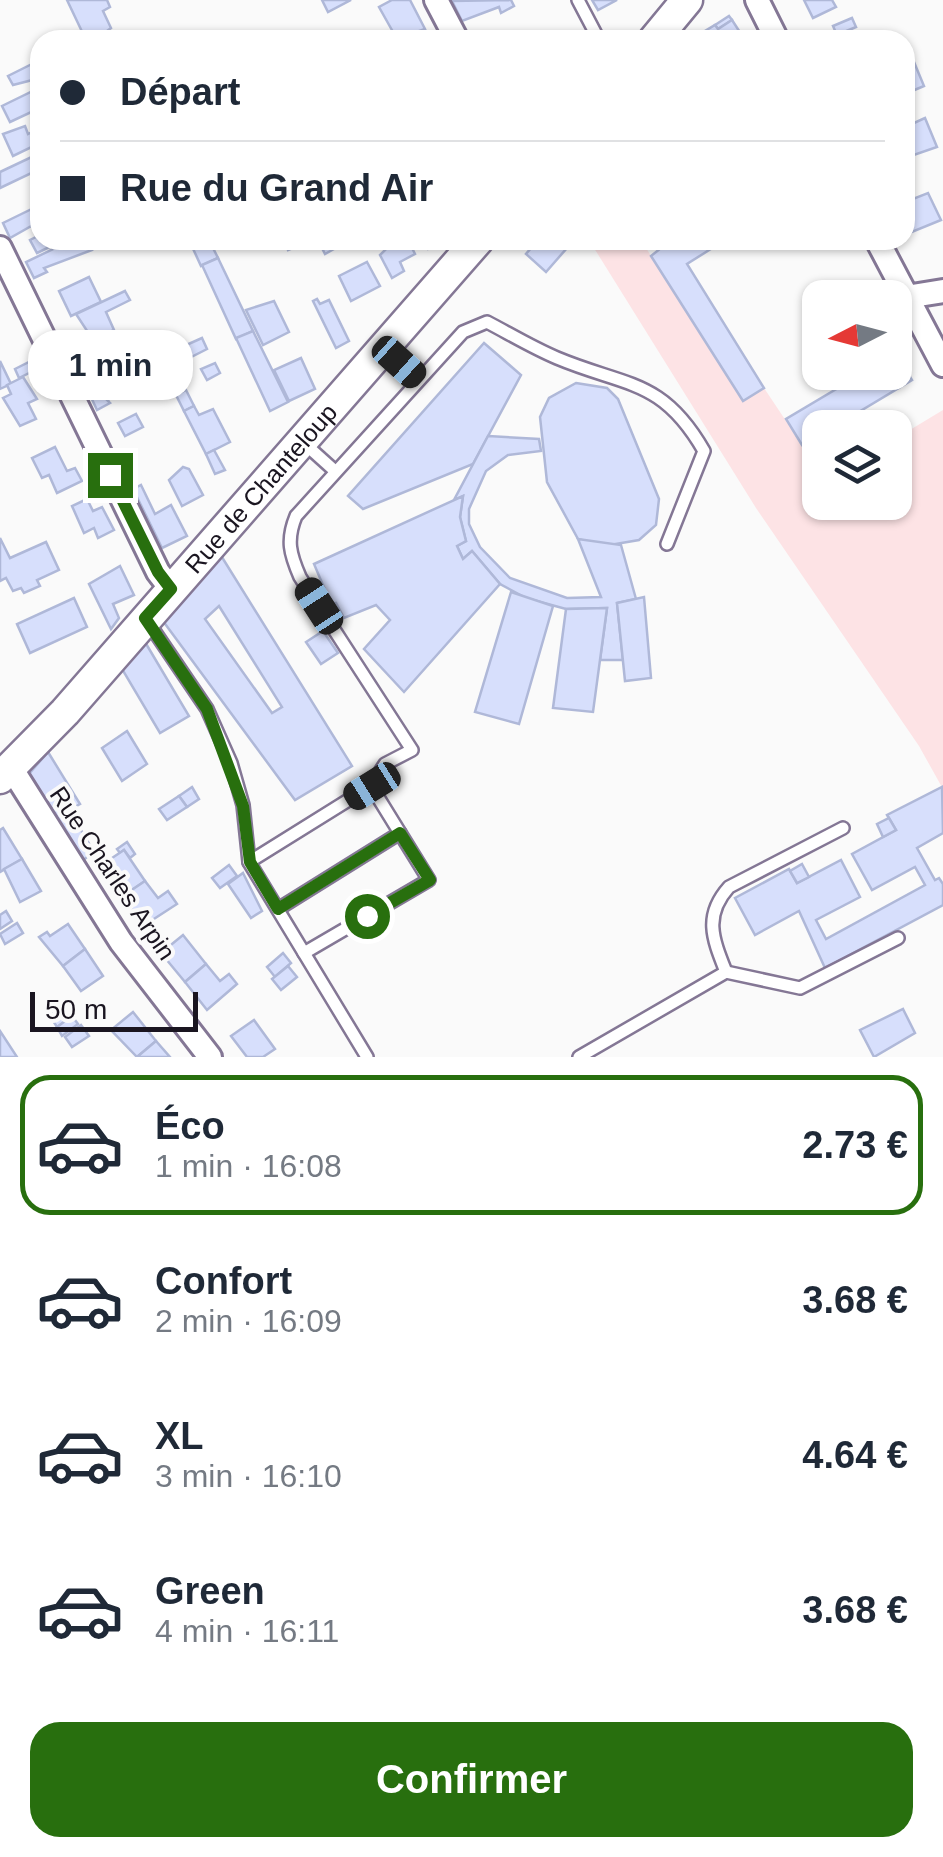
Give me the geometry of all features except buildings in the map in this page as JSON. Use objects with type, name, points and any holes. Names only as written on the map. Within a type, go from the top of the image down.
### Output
[{"type":"street","points":[[436,0],[452,30]]},
{"type":"street","points":[[662,30],[687,0]]},
{"type":"street","points":[[757,0],[772,30]]},
{"type":"street","points":[[0,248],[158,572],[171,589]]},
{"type":"street","name":"Rue de Chanteloup","points":[[5,772],[65,712],[469,250]]},
{"type":"street","points":[[883,250],[898,280]]},
{"type":"street","points":[[912,296],[943,291]]},
{"type":"street","points":[[912,308],[943,365]]},
{"type":"street","name":"Rue Charles Arpin","points":[[5,772],[121,942],[210,1057]]},
{"type":"lane","points":[[578,0],[594,30]]},
{"type":"lane","points":[[250,862],[372,786],[385,764],[412,750],[300,577],[288,549],[296,516],[416,378],[463,332],[486,322],[558,359],[609,373],[665,399],[689,425],[704,451],[666,544]]},
{"type":"lane","points":[[384,346],[416,378]]},
{"type":"lane","points":[[301,441],[335,471]]},
{"type":"lane","points":[[145,618],[207,709],[231,763],[243,806],[250,862],[367,1057]]},
{"type":"lane","points":[[304,953],[430,880],[372,786]]},
{"type":"lane","points":[[726,972],[712,936],[716,902],[729,887],[843,828]]},
{"type":"lane","points":[[278,909],[400,833]]},
{"type":"lane","points":[[579,1057],[726,972],[800,988],[898,938]]},
{"type":"shaded area","points":[[595,250],[647,250],[743,401],[764,388],[802,445],[802,520],[912,520],[912,429],[943,410],[943,789],[919,746],[756,508]]},
{"type":"route","points":[[110,475],[158,572],[171,589],[145,618],[207,709],[231,763],[243,806],[244,846],[250,862],[278,909],[400,833],[430,880],[367,916]]}]
